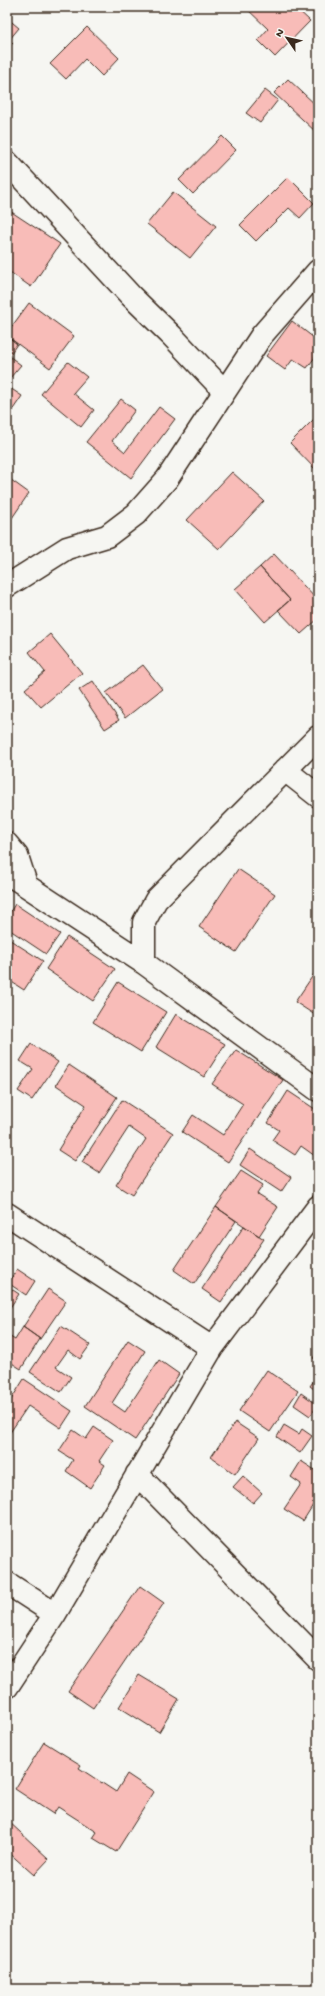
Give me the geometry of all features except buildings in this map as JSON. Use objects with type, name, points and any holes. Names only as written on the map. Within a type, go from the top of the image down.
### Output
[{"type":"street","points":[[7,162],[131,296],[172,336],[224,391]]},
{"type":"street","points":[[7,586],[68,548],[107,536],[136,514],[167,479],[262,335],[318,271]]},
{"type":"street","points":[[144,964],[144,922],[156,900],[318,737]]},
{"type":"street","points":[[285,770],[318,796]]},
{"type":"street","points":[[7,844],[17,856],[26,884]]},
{"type":"street","points":[[7,873],[26,884],[144,964],[318,1090]]},
{"type":"street","points":[[7,1687],[55,1614],[212,1348],[318,1207]]},
{"type":"street","points":[[7,1214],[212,1348]]},
{"type":"street","points":[[137,1474],[318,1659]]},
{"type":"street","points":[[7,1583],[55,1614]]}]
